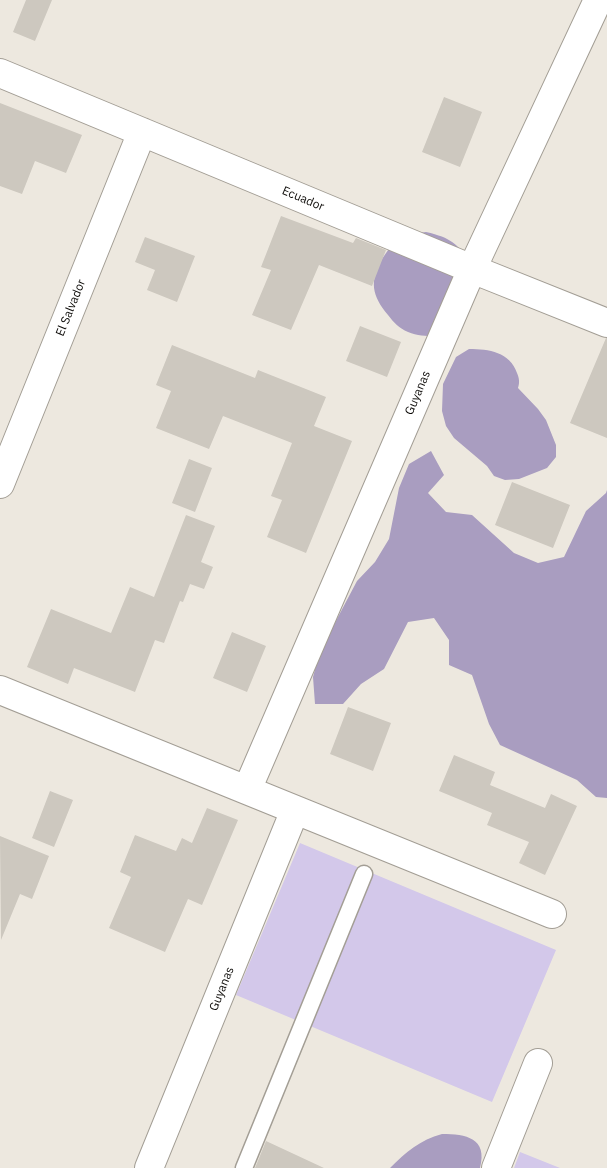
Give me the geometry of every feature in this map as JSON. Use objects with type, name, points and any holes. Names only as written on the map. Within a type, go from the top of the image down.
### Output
[{"type":"street","name":"Guyanas","points":[[247,790],[472,269],[598,0]]},
{"type":"street","name":"Ecuador","points":[[0,73],[607,323]]},
{"type":"street","name":"El Salvador","points":[[0,484],[142,132]]},
{"type":"street","points":[[0,690],[552,914]]},
{"type":"street","name":"Guyanas","points":[[149,1168],[295,810]]},
{"type":"street","points":[[496,1168],[538,1063]]},
{"type":"lane","points":[[244,1168],[364,874]]},
{"type":"shaded area","points":[[426,232],[453,242],[473,263],[435,336],[415,334],[399,327],[378,301],[374,288],[375,274],[378,267],[393,245],[407,235]]},
{"type":"shaded area","points":[[469,349],[498,353],[509,360],[514,366],[519,378],[518,388],[546,420],[556,445],[556,457],[547,468],[519,479],[505,480],[494,476],[487,466],[454,438],[446,426],[442,411],[443,384],[456,357]]},
{"type":"shaded area","points":[[431,451],[444,475],[428,493],[446,512],[472,515],[514,553],[538,563],[564,557],[586,511],[607,490],[607,798],[596,797],[577,780],[500,745],[489,724],[472,675],[449,665],[449,640],[434,618],[408,622],[384,669],[361,684],[343,704],[315,704],[313,677],[320,651],[357,581],[375,562],[389,539],[399,488],[409,464]]},
{"type":"shaded area","points":[[300,843],[556,950],[492,1102],[236,995]]},
{"type":"shaded area","points":[[442,1134],[467,1137],[478,1144],[482,1158],[480,1168],[390,1168],[414,1147]]},
{"type":"shaded area","points":[[520,1152],[560,1168],[514,1168]]},
{"type":"building","points":[[26,0],[52,0],[35,41],[13,32]]},
{"type":"building","points":[[444,97],[482,112],[460,167],[422,152]]},
{"type":"building","points":[[0,103],[82,135],[66,173],[35,161],[22,194],[0,186]]},
{"type":"building","points":[[281,216],[353,243],[356,238],[386,250],[372,286],[319,265],[291,330],[252,315],[271,270],[261,267]]},
{"type":"building","points":[[145,237],[195,256],[177,302],[147,290],[155,270],[135,262]]},
{"type":"building","points":[[360,326],[401,342],[387,377],[346,361]]},
{"type":"building","points":[[607,338],[607,438],[570,423]]},
{"type":"building","points":[[172,345],[255,378],[258,370],[326,397],[314,426],[352,441],[306,553],[267,537],[282,500],[271,496],[292,443],[223,416],[209,449],[156,428],[171,391],[156,385]]},
{"type":"building","points":[[189,459],[212,468],[195,512],[172,503]]},
{"type":"building","points":[[512,482],[570,505],[553,548],[495,525]]},
{"type":"building","points":[[186,515],[215,526],[201,562],[213,567],[204,589],[190,584],[183,602],[180,601],[164,643],[155,640],[135,692],[74,668],[68,684],[27,667],[51,609],[111,633],[130,587],[154,597]]},
{"type":"building","points":[[232,632],[266,646],[247,692],[213,678]]},
{"type":"building","points":[[348,707],[391,723],[373,771],[330,754]]},
{"type":"building","points":[[454,755],[495,772],[490,785],[545,808],[551,794],[577,806],[545,875],[519,863],[529,842],[487,825],[492,813],[439,791]]},
{"type":"building","points":[[50,791],[73,800],[54,847],[32,838]]},
{"type":"building","points":[[207,808],[238,820],[202,905],[188,899],[165,952],[109,928],[131,877],[120,872],[135,835],[176,851],[182,838],[192,843]]},
{"type":"building","points":[[0,836],[49,856],[32,899],[20,894],[1,940]]},
{"type":"building","points":[[266,1141],[324,1168],[255,1168]]}]
